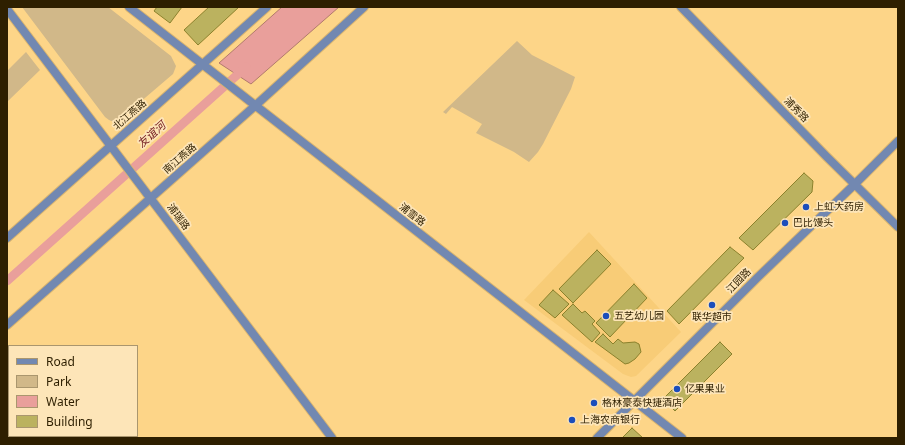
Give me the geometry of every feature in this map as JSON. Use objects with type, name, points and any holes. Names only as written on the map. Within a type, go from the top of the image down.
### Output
[{"type":"street","name":"浦雪路","points":[[129,7],[682,438]]},
{"type":"street","name":"北江燕路","points":[[7,238],[267,7]]},
{"type":"street","name":"南江燕路","points":[[7,325],[256,105],[364,7]]},
{"type":"street","name":"浦秀路","points":[[680,7],[898,227]]},
{"type":"street","name":"浦瑞路","points":[[7,9],[332,438]]},
{"type":"street","name":"江园路","points":[[597,438],[758,277],[898,141]]},
{"type":"shaded area","name":"五艺幼儿园","points":[[589,232],[681,332],[636,376],[631,377],[623,374],[524,300]]},
{"type":"green space","points":[[22,7],[108,7],[171,56],[176,66],[173,74],[118,121],[114,122],[109,120],[105,117]]},
{"type":"green space","points":[[517,41],[532,55],[575,77],[571,89],[543,144],[529,162],[514,152],[476,133],[482,124],[452,107],[446,114],[443,112]]},
{"type":"green space","points":[[26,52],[40,70],[7,102],[7,71]]},
{"type":"water","points":[[282,7],[339,7],[251,84],[219,63]]},
{"type":"building","points":[[157,7],[182,7],[170,23],[154,11]]},
{"type":"building","points":[[209,7],[239,7],[198,45],[184,30]]},
{"type":"building","points":[[804,173],[813,181],[812,192],[753,250],[739,238]]},
{"type":"building","points":[[730,247],[744,258],[679,324],[667,311]]},
{"type":"building","points":[[597,250],[611,264],[573,303],[559,289]]},
{"type":"building","points":[[634,284],[647,298],[610,337],[596,323]]},
{"type":"building","points":[[553,290],[569,304],[555,318],[539,305]]},
{"type":"building","points":[[573,304],[582,313],[585,311],[595,321],[592,324],[600,333],[592,342],[562,315]]},
{"type":"building","points":[[603,334],[613,344],[618,339],[623,343],[635,342],[639,344],[641,352],[635,359],[625,364],[595,342]]},
{"type":"building","points":[[720,342],[732,354],[675,411],[666,402],[665,397]]},
{"type":"building","points":[[632,428],[643,438],[622,438]]},
{"type":"waterway","name":"友谊河","points":[[7,281],[246,67]]},
{"type":"place","name":"上虹大药房","points":[[806,207]]},
{"type":"place","name":"巴比馒头","points":[[785,223]]},
{"type":"place","name":"联华超市","points":[[712,305]]},
{"type":"place","name":"五艺幼儿园","points":[[606,316]]},
{"type":"place","name":"亿果果业","points":[[677,389]]},
{"type":"place","name":"格林豪泰快捷酒店","points":[[594,403]]},
{"type":"place","name":"上海农商银行","points":[[572,420]]}]
